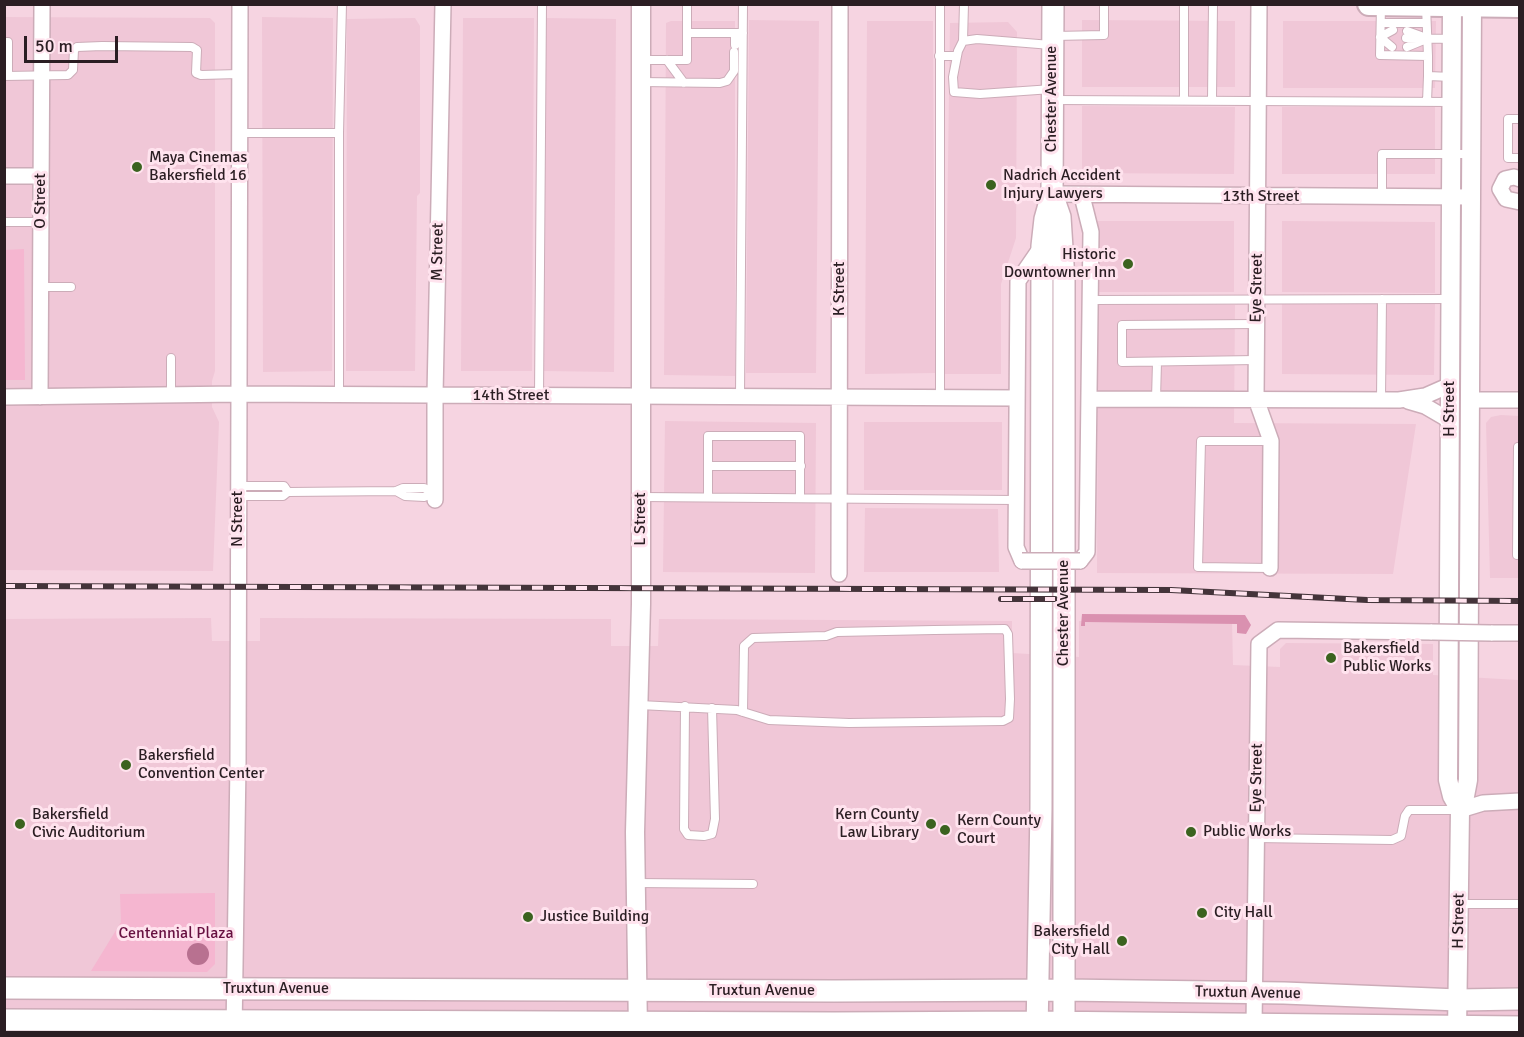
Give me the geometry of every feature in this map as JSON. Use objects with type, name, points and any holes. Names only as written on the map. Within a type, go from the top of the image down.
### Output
[{"type":"main road","name":"Chester Avenue","points":[[1037,1027],[1041,808],[1042,246],[1045,219],[1052,194],[1053,4]]},
{"type":"main road","points":[[1377,11],[1426,14],[1462,5],[1520,6]]},
{"type":"main road","name":"Chester Avenue","points":[[1052,194],[1060,217],[1064,280],[1064,1028]]},
{"type":"main road","name":"Truxtun Avenue","points":[[4,988],[1064,990],[1254,993],[1458,1000],[1520,999]]},
{"type":"main road","name":"Truxtun Avenue","points":[[4,1020],[36,1026],[1037,1027],[1457,1030],[1520,1028]]},
{"type":"street","name":"O Street","points":[[40,397],[42,4]]},
{"type":"street","name":"N Street","points":[[234,1027],[238,763],[240,4]]},
{"type":"street","name":"M Street","points":[[435,497],[443,4]]},
{"type":"street","name":"L Street","points":[[638,1028],[635,832],[641,497],[641,4]]},
{"type":"street","name":"K Street","points":[[839,574],[840,4]]},
{"type":"street","name":"Eye Street","points":[[1259,4],[1256,399],[1271,441],[1270,568]]},
{"type":"street","name":"H Street","points":[[1460,810],[1452,796],[1448,780],[1452,39],[1462,5]]},
{"type":"street","name":"H Street","points":[[1457,1030],[1460,810],[1468,780],[1471,197],[1471,154],[1462,5]]},
{"type":"street","points":[[4,176],[41,176]]},
{"type":"street","points":[[1520,179],[1514,177],[1505,179],[1500,189],[1506,199],[1520,202]]},
{"type":"street","name":"13th Street","points":[[1052,194],[1471,197]]},
{"type":"street","points":[[1042,246],[1018,281],[1016,547],[1022,561],[1080,561],[1087,552],[1091,232],[1082,196]]},
{"type":"street","points":[[1450,302],[1458,345],[1462,393],[1470,400],[1520,400]]},
{"type":"street","points":[[1399,400],[1425,396],[1450,386]]},
{"type":"street","name":"14th Street","points":[[4,397],[238,394],[1017,398]]},
{"type":"street","points":[[1090,399],[1399,400],[1425,406],[1449,420]]},
{"type":"street","name":"Eye Street","points":[[1254,1029],[1259,644],[1278,630],[1520,633]]},
{"type":"street","points":[[1468,780],[1484,794],[1513,801]]},
{"type":"street","points":[[1460,810],[1483,803],[1513,801]]},
{"type":"lane","points":[[339,395],[339,133],[342,4]]},
{"type":"lane","points":[[539,396],[542,4]]},
{"type":"lane","points":[[641,60],[687,60],[687,4]]},
{"type":"lane","points":[[740,396],[739,33],[743,4]]},
{"type":"lane","points":[[940,4],[940,398]]},
{"type":"lane","points":[[964,4],[963,41],[952,77],[954,92],[1184,100],[1452,102]]},
{"type":"lane","points":[[963,41],[977,39],[1052,40],[1104,35],[1104,4]]},
{"type":"lane","points":[[1184,4],[1184,100]]},
{"type":"lane","points":[[1212,100],[1213,4]]},
{"type":"lane","points":[[1377,11],[1380,55],[1428,56]]},
{"type":"lane","points":[[1426,14],[1427,102]]},
{"type":"lane","points":[[687,33],[739,33]]},
{"type":"lane","points":[[641,82],[720,83],[727,81],[734,71],[734,48],[739,33]]},
{"type":"lane","points":[[1380,37],[1392,34]]},
{"type":"lane","points":[[1380,37],[1392,47]]},
{"type":"lane","points":[[1428,39],[1407,38],[1452,39]]},
{"type":"lane","points":[[4,42],[8,42],[6,76],[68,75],[73,70],[76,47],[102,46],[192,47],[197,50],[196,73],[201,75],[239,74]]},
{"type":"lane","points":[[939,56],[957,56]]},
{"type":"lane","points":[[667,60],[684,82]]},
{"type":"lane","points":[[1428,76],[1452,77]]},
{"type":"lane","points":[[1520,119],[1508,119],[1508,158],[1520,158]]},
{"type":"lane","points":[[239,133],[339,133]]},
{"type":"lane","points":[[1382,197],[1382,154],[1471,154]]},
{"type":"lane","points":[[4,222],[40,222]]},
{"type":"lane","points":[[40,287],[70,287]]},
{"type":"lane","points":[[1090,300],[1382,299],[1450,302]]},
{"type":"lane","points":[[1381,399],[1382,299]]},
{"type":"lane","points":[[1256,324],[1122,325],[1122,362],[1256,360]]},
{"type":"lane","points":[[171,358],[171,395]]},
{"type":"lane","points":[[1156,399],[1157,362]]},
{"type":"lane","points":[[708,497],[708,436],[800,436],[800,498]]},
{"type":"lane","points":[[1270,568],[1198,567],[1201,441],[1271,441]]},
{"type":"lane","points":[[1517,555],[1518,447]]},
{"type":"lane","points":[[708,466],[801,466]]},
{"type":"lane","points":[[238,491],[284,486],[288,492],[396,491],[403,488],[424,488],[435,497]]},
{"type":"lane","points":[[641,497],[1016,500]]},
{"type":"lane","points":[[638,705],[712,708],[743,712],[769,720],[849,723],[1003,721],[1009,718],[1008,634],[1005,629],[837,632],[826,636],[753,638],[744,646],[743,712]]},
{"type":"lane","points":[[686,706],[684,829],[687,835],[712,834],[715,819],[712,708]]},
{"type":"lane","points":[[1256,838],[1392,840],[1401,836],[1405,816],[1409,810],[1460,810]]},
{"type":"lane","points":[[636,883],[753,884]]},
{"type":"lane","points":[[1459,904],[1520,904]]},
{"type":"shaded area","points":[[5,17],[210,18],[215,23],[215,371],[212,381],[212,407],[219,422],[213,571],[5,570]]},
{"type":"shaded area","points":[[262,17],[333,18],[332,371],[263,372]]},
{"type":"shaded area","points":[[415,18],[420,26],[420,193],[417,196],[415,371],[346,371],[347,19]]},
{"type":"shaded area","points":[[463,18],[534,18],[532,371],[461,371]]},
{"type":"shaded area","points":[[545,18],[616,19],[614,372],[544,371]]},
{"type":"shaded area","points":[[749,20],[819,21],[816,373],[746,373]]},
{"type":"shaded area","points":[[1082,20],[1235,21],[1235,87],[1082,87]]},
{"type":"shaded area","points":[[671,21],[735,21],[735,376],[664,375],[666,23]]},
{"type":"shaded area","points":[[867,21],[933,21],[935,373],[865,374]]},
{"type":"shaded area","points":[[1283,21],[1436,21],[1435,88],[1283,88]]},
{"type":"shaded area","points":[[1008,22],[1017,32],[1016,238],[1001,284],[1001,374],[945,374],[950,23]]},
{"type":"shaded area","points":[[1082,106],[1235,107],[1234,174],[1082,173]]},
{"type":"shaded area","points":[[1282,107],[1435,107],[1435,174],[1282,174]]},
{"type":"shaded area","points":[[1098,221],[1234,221],[1234,292],[1097,292]]},
{"type":"shaded area","points":[[1282,221],[1435,222],[1435,293],[1282,292]]},
{"type":"shaded area","points":[[1282,304],[1435,304],[1434,375],[1282,374]]},
{"type":"shaded area","points":[[1098,305],[1235,305],[1234,423],[1416,424],[1393,574],[1097,573]]},
{"type":"shaded area","points":[[1519,416],[1519,578],[1490,578],[1486,423],[1491,417]]},
{"type":"shaded area","points":[[665,421],[816,423],[815,573],[663,572]]},
{"type":"shaded area","points":[[864,422],[1002,422],[1002,490],[864,490]]},
{"type":"shaded area","points":[[865,508],[998,509],[999,572],[864,572]]},
{"type":"shaded area","points":[[1082,614],[1245,615],[1251,625],[1246,634],[1237,633],[1237,624],[1085,622],[1085,626],[1081,626]]},
{"type":"shaded area","points":[[211,618],[212,641],[260,641],[260,618],[611,619],[611,646],[658,646],[659,619],[1012,621],[1012,653],[1079,657],[1079,621],[1232,621],[1233,665],[1280,667],[1280,649],[1286,643],[1433,644],[1433,675],[1518,680],[1519,678],[1519,1032],[5,1032],[4,619]]},
{"type":"shaded area","points":[[198,943],[206,946],[209,954],[206,962],[198,965],[190,962],[187,954],[190,946]]},
{"type":"green space","points":[[24,249],[25,380],[5,380],[5,250]]},
{"type":"green space","name":"Centennial Plaza","points":[[215,893],[215,964],[207,972],[91,971],[121,922],[120,894]]},
{"type":"railway","points":[[4,586],[1171,590],[1367,600],[1520,601]]},
{"type":"railway","points":[[1001,599],[1055,599]]},
{"type":"place","name":"Maya Cinemas Bakersfield 16","points":[[137,167]]},
{"type":"place","name":"Nadrich Accident Injury Lawyers","points":[[991,185]]},
{"type":"place","name":"Historic Downtowner Inn","points":[[1128,264]]},
{"type":"place","name":"Bakersfield Public Works","points":[[1331,658]]},
{"type":"place","name":"Bakersfield Convention Center","points":[[126,765]]},
{"type":"place","name":"Bakersfield Civic Auditorium","points":[[20,824]]},
{"type":"place","name":"Kern County Law Library","points":[[931,824]]},
{"type":"place","name":"Kern County Court","points":[[945,830]]},
{"type":"place","name":"Public Works","points":[[1191,832]]},
{"type":"place","name":"City Hall","points":[[1202,913]]},
{"type":"place","name":"Justice Building","points":[[528,917]]},
{"type":"place","name":"Bakersfield City Hall","points":[[1122,941]]}]
